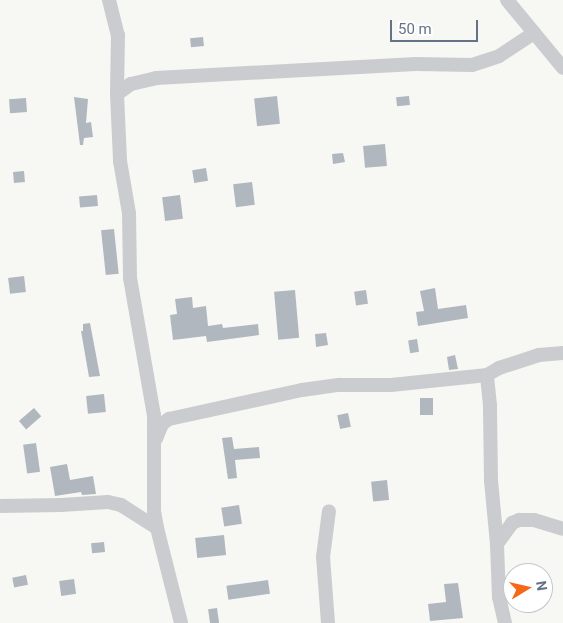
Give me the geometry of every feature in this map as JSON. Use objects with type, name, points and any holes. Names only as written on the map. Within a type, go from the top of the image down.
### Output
[{"type":"street","points":[[109,0],[118,35],[117,94],[120,161],[129,213],[130,278],[154,415],[154,511],[156,528],[181,623]]},
{"type":"street","points":[[506,0],[563,68]]},
{"type":"street","points":[[117,94],[131,84],[156,78],[416,64],[472,64],[499,56],[534,33]]},
{"type":"street","points":[[155,440],[162,424],[169,419],[302,390],[339,385],[391,385],[487,375],[499,368],[539,355],[563,353]]},
{"type":"street","points":[[487,375],[490,405],[491,481],[497,544],[499,596],[505,623]]},
{"type":"street","points":[[0,506],[108,502],[121,505],[156,528]]},
{"type":"street","points":[[328,623],[323,557],[329,511]]},
{"type":"street","points":[[497,544],[512,523],[519,520],[534,520],[563,529]]},
{"type":"building","points":[[203,37],[204,46],[191,47],[190,38]]},
{"type":"building","points":[[277,96],[280,124],[257,126],[254,98]]},
{"type":"building","points":[[409,96],[410,105],[397,106],[396,97]]},
{"type":"building","points":[[74,97],[88,99],[86,123],[91,122],[93,137],[84,138],[83,145],[80,145]]},
{"type":"building","points":[[26,98],[27,112],[10,113],[9,99]]},
{"type":"building","points":[[385,144],[387,166],[365,168],[363,146]]},
{"type":"building","points":[[343,153],[345,162],[333,164],[332,154]]},
{"type":"building","points":[[206,168],[208,181],[194,183],[192,170]]},
{"type":"building","points":[[24,171],[25,182],[14,183],[13,172]]},
{"type":"building","points":[[252,182],[255,205],[236,207],[233,184]]},
{"type":"building","points":[[97,195],[98,206],[80,208],[79,197]]},
{"type":"building","points":[[180,195],[183,219],[165,221],[162,197]]},
{"type":"building","points":[[114,229],[119,274],[106,275],[101,230]]},
{"type":"building","points":[[24,276],[26,292],[10,294],[8,278]]},
{"type":"building","points":[[435,288],[438,309],[466,305],[468,318],[418,326],[416,312],[424,311],[420,291]]},
{"type":"building","points":[[295,290],[299,338],[278,340],[274,292]]},
{"type":"building","points":[[366,290],[368,304],[356,306],[354,292]]},
{"type":"building","points":[[192,297],[193,308],[206,306],[208,326],[222,324],[223,328],[258,324],[259,335],[207,342],[206,336],[173,340],[170,315],[177,314],[175,299]]},
{"type":"building","points":[[90,323],[100,376],[89,377],[81,331],[83,331],[83,324]]},
{"type":"building","points":[[326,333],[328,345],[316,347],[315,334]]},
{"type":"building","points":[[417,339],[419,352],[410,353],[408,340]]},
{"type":"building","points":[[455,355],[458,369],[449,370],[447,357]]},
{"type":"building","points":[[104,394],[106,412],[88,414],[86,396]]},
{"type":"building","points":[[420,398],[433,398],[433,415],[420,415]]},
{"type":"building","points":[[34,408],[41,416],[26,429],[19,421]]},
{"type":"building","points":[[348,413],[351,427],[340,429],[337,415]]},
{"type":"building","points":[[232,437],[234,449],[259,447],[260,458],[235,460],[237,478],[228,479],[222,438]]},
{"type":"building","points":[[36,443],[40,472],[27,474],[23,445]]},
{"type":"building","points":[[67,464],[70,480],[93,476],[96,494],[82,495],[81,492],[55,496],[50,467]]},
{"type":"building","points":[[387,480],[389,500],[373,502],[371,482]]},
{"type":"building","points":[[239,505],[242,524],[224,527],[221,508]]},
{"type":"building","points":[[224,535],[226,555],[197,558],[195,538]]},
{"type":"building","points":[[104,542],[105,552],[92,553],[91,543]]},
{"type":"building","points":[[26,575],[28,585],[14,587],[12,578]]},
{"type":"building","points":[[74,579],[76,594],[61,596],[59,581]]},
{"type":"building","points":[[268,580],[270,594],[228,600],[226,586]]},
{"type":"building","points":[[458,583],[463,618],[430,621],[428,604],[446,602],[444,584]]},
{"type":"building","points":[[217,608],[219,623],[210,623],[208,609]]}]
